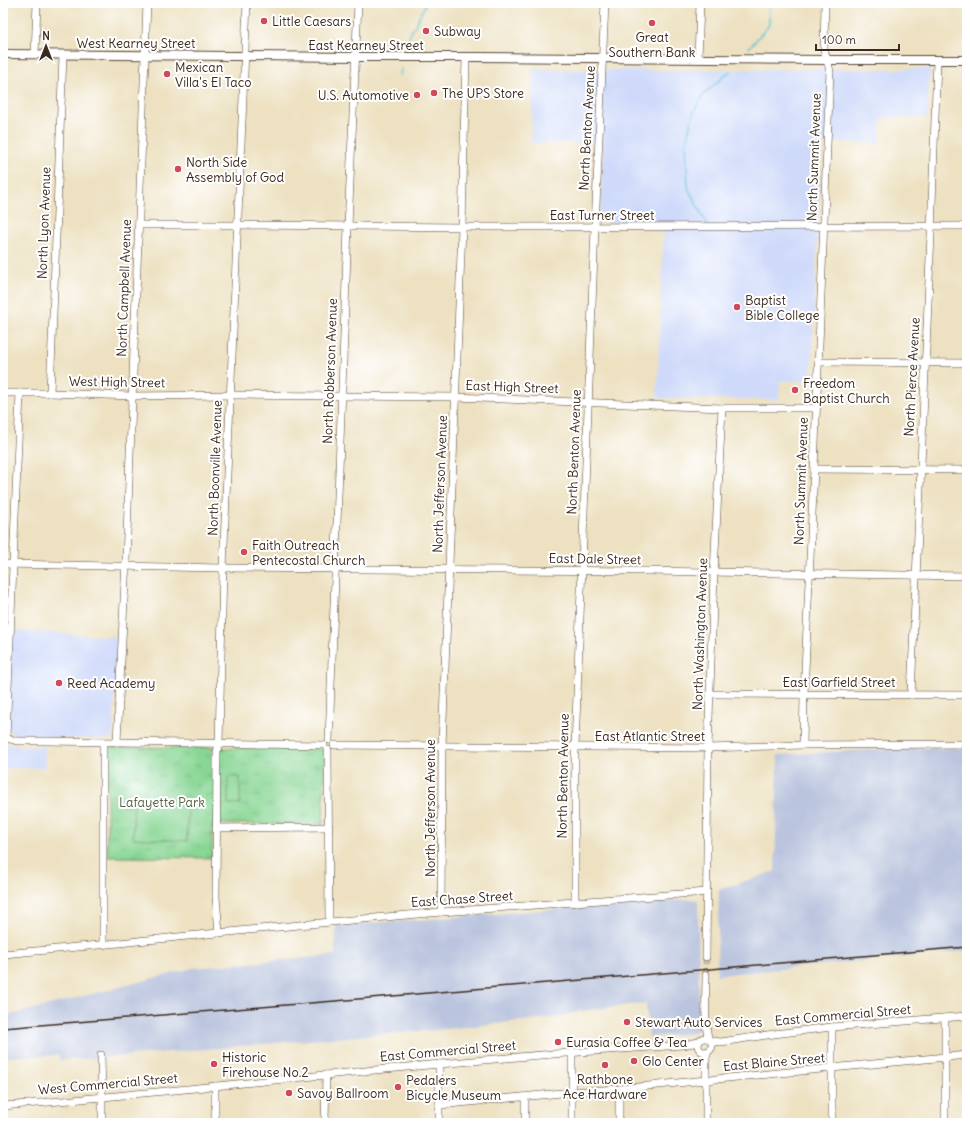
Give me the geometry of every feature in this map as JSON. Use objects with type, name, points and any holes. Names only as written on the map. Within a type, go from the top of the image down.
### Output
[{"type":"main road","name":"West Kearney Street","points":[[3,54],[245,56]]},
{"type":"main road","name":"East Kearney Street","points":[[245,56],[356,58],[466,57],[967,60]]},
{"type":"street","points":[[36,54],[37,3]]},
{"type":"street","name":"North Campbell Avenue","points":[[117,742],[147,3]]},
{"type":"street","name":"North Boonville Avenue","points":[[219,933],[216,896],[216,828],[223,568],[247,3]]},
{"type":"street","name":"North Robberson Avenue","points":[[329,922],[329,745],[341,395],[358,3]]},
{"type":"street","name":"North Benton Avenue","points":[[575,903],[575,747],[594,227],[605,3]]},
{"type":"street","points":[[698,58],[700,3]]},
{"type":"street","name":"North Summit Avenue","points":[[803,745],[830,71],[824,49],[825,3]]},
{"type":"street","name":"North Lyon Avenue","points":[[50,393],[63,54]]},
{"type":"street","name":"North Jefferson Avenue","points":[[442,912],[442,746],[462,227],[466,57]]},
{"type":"street","name":"North Pierce Avenue","points":[[911,695],[937,60]]},
{"type":"street","name":"East Turner Street","points":[[139,226],[967,226]]},
{"type":"street","points":[[818,362],[967,363]]},
{"type":"street","name":"West High Street","points":[[3,393],[132,396],[230,394]]},
{"type":"street","points":[[4,738],[20,393]]},
{"type":"street","name":"East High Street","points":[[230,394],[455,397],[722,408],[816,408]]},
{"type":"street","name":"North Washington Avenue","points":[[706,957],[708,748],[714,573],[722,408]]},
{"type":"street","points":[[814,468],[967,470]]},
{"type":"street","name":"East Dale Street","points":[[3,564],[125,565],[223,568],[449,569],[967,576]]},
{"type":"street","name":"East Garfield Street","points":[[710,694],[967,695]]},
{"type":"street","name":"East Atlantic Street","points":[[4,738],[16,740],[219,744],[708,748],[803,745],[967,744]]},
{"type":"street","points":[[103,742],[103,945]]},
{"type":"street","points":[[216,828],[329,828]]},
{"type":"street","name":"East Chase Street","points":[[3,954],[442,912],[707,892]]},
{"type":"street","points":[[706,975],[706,1123]]},
{"type":"street","name":"East Commercial Street","points":[[215,1086],[572,1052],[705,1044],[832,1027],[967,1016]]},
{"type":"street","points":[[945,1018],[945,1123]]},
{"type":"street","points":[[832,1027],[832,1123]]},
{"type":"street","points":[[572,1052],[572,1123]]},
{"type":"street","points":[[101,1055],[102,1123]]},
{"type":"street","name":"East Blaine Street","points":[[439,1105],[967,1055]]},
{"type":"street","points":[[439,1123],[440,1064]]},
{"type":"street","points":[[326,1075],[326,1123]]},
{"type":"street","points":[[215,1086],[215,1123]]},
{"type":"street","name":"West Commercial Street","points":[[3,1106],[102,1098],[215,1086]]},
{"type":"street","points":[[619,1089],[619,1123]]},
{"type":"street","points":[[525,1097],[525,1123]]},
{"type":"shaded area","name":"Baptist Bible College","points":[[533,69],[930,69],[927,117],[881,118],[880,143],[822,142],[811,381],[780,381],[779,400],[657,398],[664,223],[600,222],[603,143],[531,143]]},
{"type":"shaded area","name":"Reed Academy","points":[[16,631],[117,637],[113,734],[111,738],[17,737],[13,736],[10,730],[3,729],[3,634]]},
{"type":"shaded area","points":[[5,744],[19,747],[40,747],[45,745],[45,768],[3,768],[3,745]]},
{"type":"shaded area","points":[[905,748],[967,748],[967,951],[717,975],[719,890],[775,871],[778,755]]},
{"type":"shaded area","points":[[691,899],[698,900],[699,1027],[694,1033],[649,1037],[646,1003],[580,1011],[559,1017],[446,1029],[110,1057],[59,1060],[59,1055],[3,1057],[3,1017],[193,968],[335,955],[336,926]]},
{"type":"green space","name":"Lafayette Park","points":[[107,748],[322,749],[325,751],[323,824],[212,825],[212,858],[107,857]]},
{"type":"green space","points":[[228,777],[240,777],[240,804],[228,804]]},
{"type":"green space","points":[[134,798],[188,800],[187,841],[133,838]]},
{"type":"waterway","points":[[405,45],[426,3]]},
{"type":"waterway","points":[[749,48],[769,25],[769,3]]},
{"type":"waterway","points":[[400,76],[401,69]]},
{"type":"waterway","points":[[707,224],[688,188],[686,144],[695,109],[704,94],[730,71]]},
{"type":"tunnel","points":[[706,957],[706,975]]},
{"type":"railway","points":[[3,1028],[967,947]]},
{"type":"place","name":"Little Caesars","points":[[264,21]]},
{"type":"place","name":"Great Southern Bank","points":[[652,23]]},
{"type":"place","name":"Subway","points":[[426,31]]},
{"type":"place","name":"Mexican Villa's El Taco","points":[[167,74]]},
{"type":"place","name":"The UPS Store","points":[[434,93]]},
{"type":"place","name":"U.S. Automotive","points":[[417,95]]},
{"type":"place","name":"North Side Assembly of God","points":[[178,169]]},
{"type":"place","name":"Baptist Bible College","points":[[737,307]]},
{"type":"place","name":"Freedom Baptist Church","points":[[795,390]]},
{"type":"place","name":"Faith Outreach Pentecostal Church","points":[[244,552]]},
{"type":"place","name":"Reed Academy","points":[[59,683]]},
{"type":"place","name":"Stewart Auto Services","points":[[627,1022]]},
{"type":"place","name":"Eurasia Coffee & Tea","points":[[558,1042]]},
{"type":"place","name":"Glo Center","points":[[634,1061]]},
{"type":"place","name":"Historic Firehouse No.2","points":[[214,1064]]},
{"type":"place","name":"Rathbone Ace Hardware","points":[[605,1065]]},
{"type":"place","name":"Pedalers Bicycle Museum","points":[[398,1087]]},
{"type":"place","name":"Savoy Ballroom","points":[[289,1093]]}]
